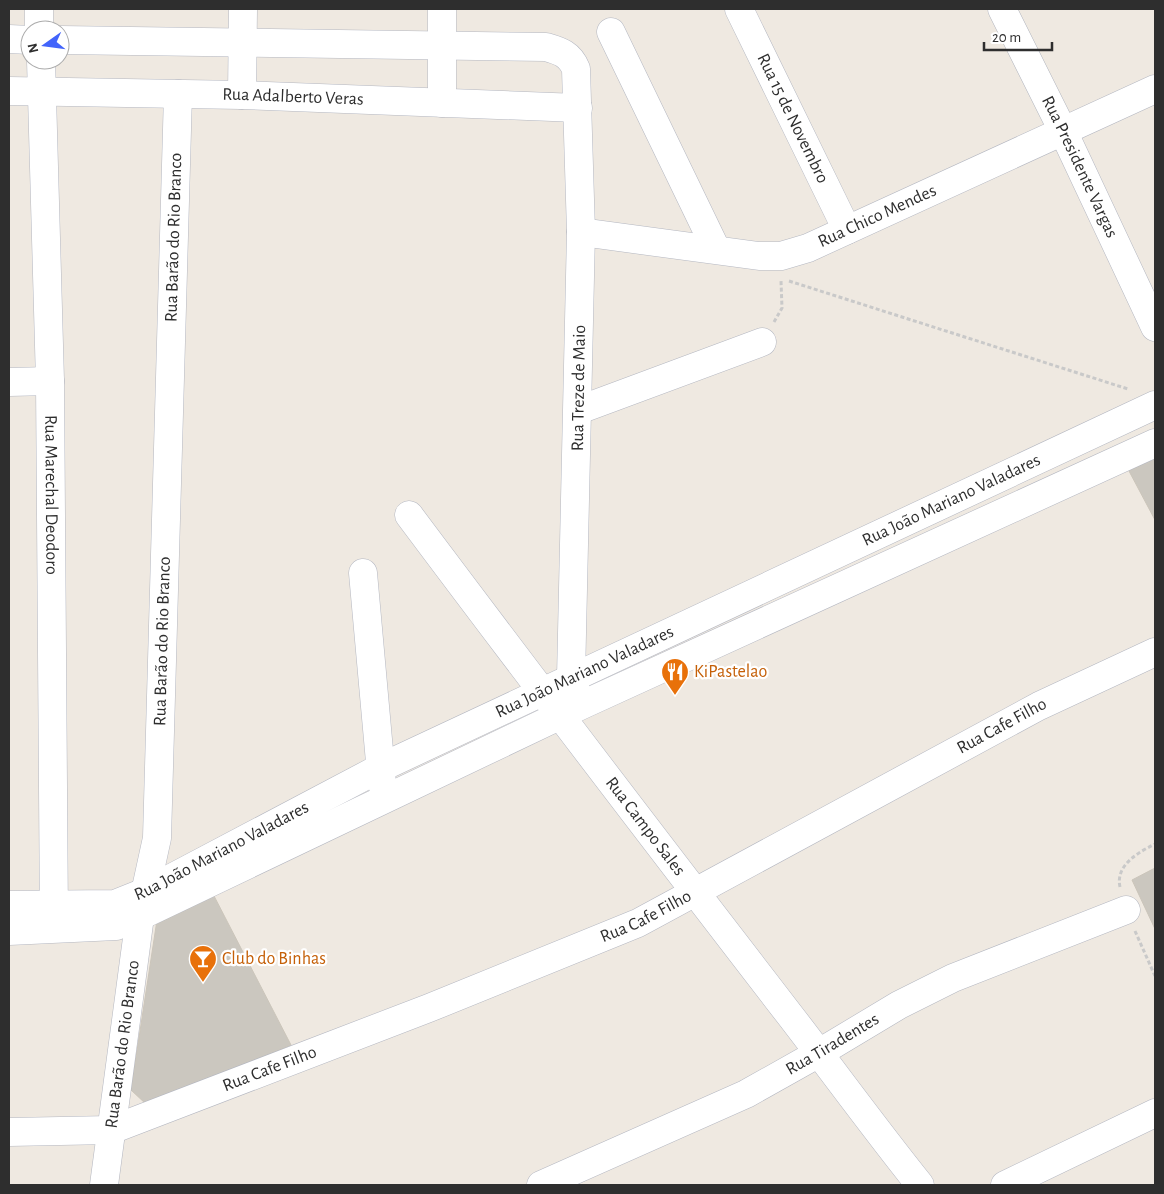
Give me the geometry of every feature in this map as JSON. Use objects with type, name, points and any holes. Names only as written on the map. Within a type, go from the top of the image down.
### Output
[{"type":"street","points":[[242,96],[244,9]]},
{"type":"street","points":[[442,9],[442,103]]},
{"type":"street","name":"Rua 15 de Novembro","points":[[739,9],[848,230]]},
{"type":"street","name":"Rua Presidente Vargas","points":[[1002,9],[1063,131],[1155,327]]},
{"type":"street","points":[[611,32],[716,249]]},
{"type":"street","points":[[70,40],[442,46]]},
{"type":"street","name":"Rua Treze de Maio","points":[[442,46],[546,47],[567,54],[573,60],[576,69],[581,232],[579,410],[570,711]]},
{"type":"street","name":"Rua Marechal Deodoro","points":[[42,70],[50,381],[54,918]]},
{"type":"street","name":"Rua Chico Mendes","points":[[581,232],[759,256],[781,256],[808,248],[1155,89]]},
{"type":"street","name":"Rua Adalberto Veras","points":[[9,91],[178,94],[578,108]]},
{"type":"street","name":"Rua Barão do Rio Branco","points":[[104,1185],[142,904],[157,838],[178,94]]},
{"type":"street","points":[[579,410],[762,342]]},
{"type":"street","points":[[9,382],[50,381]]},
{"type":"street","name":"Rua João Mariano Valadares","points":[[9,905],[54,918],[116,926],[142,904],[380,768],[571,678],[1146,398]]},
{"type":"street","name":"Rua João Mariano Valadares","points":[[142,904],[384,801],[570,711],[1155,443]]},
{"type":"street","name":"Rua Campo Sales","points":[[409,515],[542,692],[570,711],[695,893],[819,1053],[869,1122],[920,1185]]},
{"type":"street","points":[[363,573],[384,801]]},
{"type":"street","name":"Rua Cafe Filho","points":[[9,1132],[111,1130],[429,1008],[638,923],[1039,706],[1155,652]]},
{"type":"street","name":"Rua Tiradentes","points":[[541,1185],[746,1094],[899,1005],[953,978],[1126,910]]},
{"type":"street","name":"Rua João Mariano Valadares","points":[[9,931],[54,918]]},
{"type":"street","points":[[1005,1185],[1155,1113]]},
{"type":"path","points":[[762,342],[782,308],[780,278],[1146,398]]},
{"type":"building","points":[[1155,457],[1155,520],[1129,471]]},
{"type":"building","points":[[1155,868],[1155,929],[1132,880]]},
{"type":"building","name":"Club do Binhas","points":[[213,894],[291,1045],[146,1104],[131,1090],[157,920]]},
{"type":"place","name":"KiPastelao","points":[[675,696]]},
{"type":"place","name":"Club do Binhas","points":[[203,983]]}]
